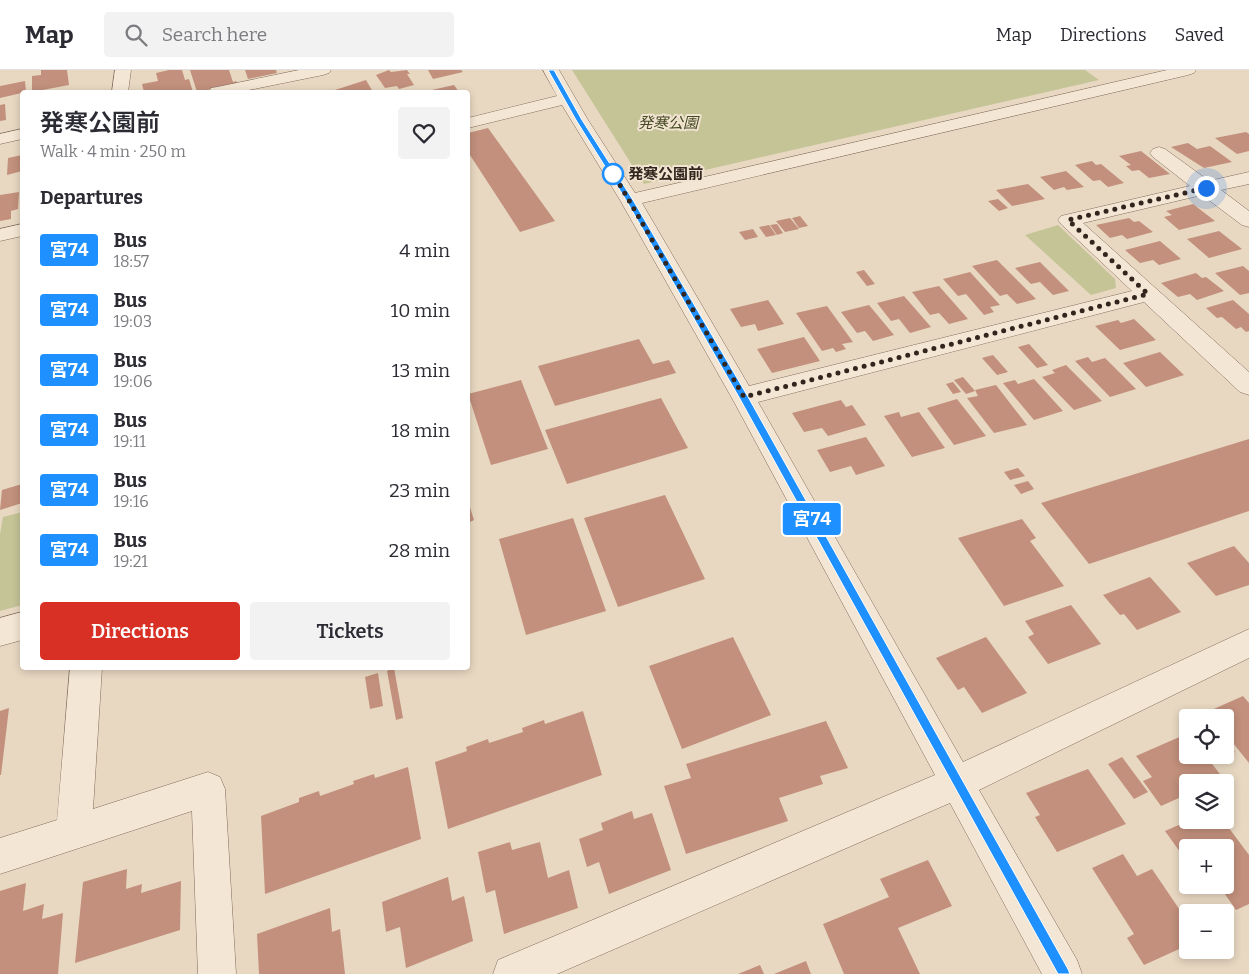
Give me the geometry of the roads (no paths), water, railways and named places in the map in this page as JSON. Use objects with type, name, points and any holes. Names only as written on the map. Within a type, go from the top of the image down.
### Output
[{"type":"street","points":[[120,90],[123,70]]},
{"type":"street","points":[[227,90],[323,70]]},
{"type":"street","points":[[551,70],[630,200],[744,397],[1063,974]]},
{"type":"street","points":[[630,200],[1183,71]]},
{"type":"street","points":[[470,123],[567,99]]},
{"type":"street","points":[[0,139],[20,134]]},
{"type":"street","points":[[1159,153],[1249,221]]},
{"type":"street","points":[[1249,178],[1068,220],[1249,386]]},
{"type":"street","points":[[0,235],[20,230]]},
{"type":"street","points":[[744,397],[1148,294]]},
{"type":"street","points":[[0,632],[20,627]]},
{"type":"street","points":[[512,974],[958,782],[1249,643]]},
{"type":"street","points":[[74,832],[86,670]]},
{"type":"street","points":[[0,856],[208,789],[217,974]]},
{"type":"place","name":"発寒公園前","points":[[613,174]]},
{"type":"park label","name":"発寒公園","points":[[668,123]]}]
